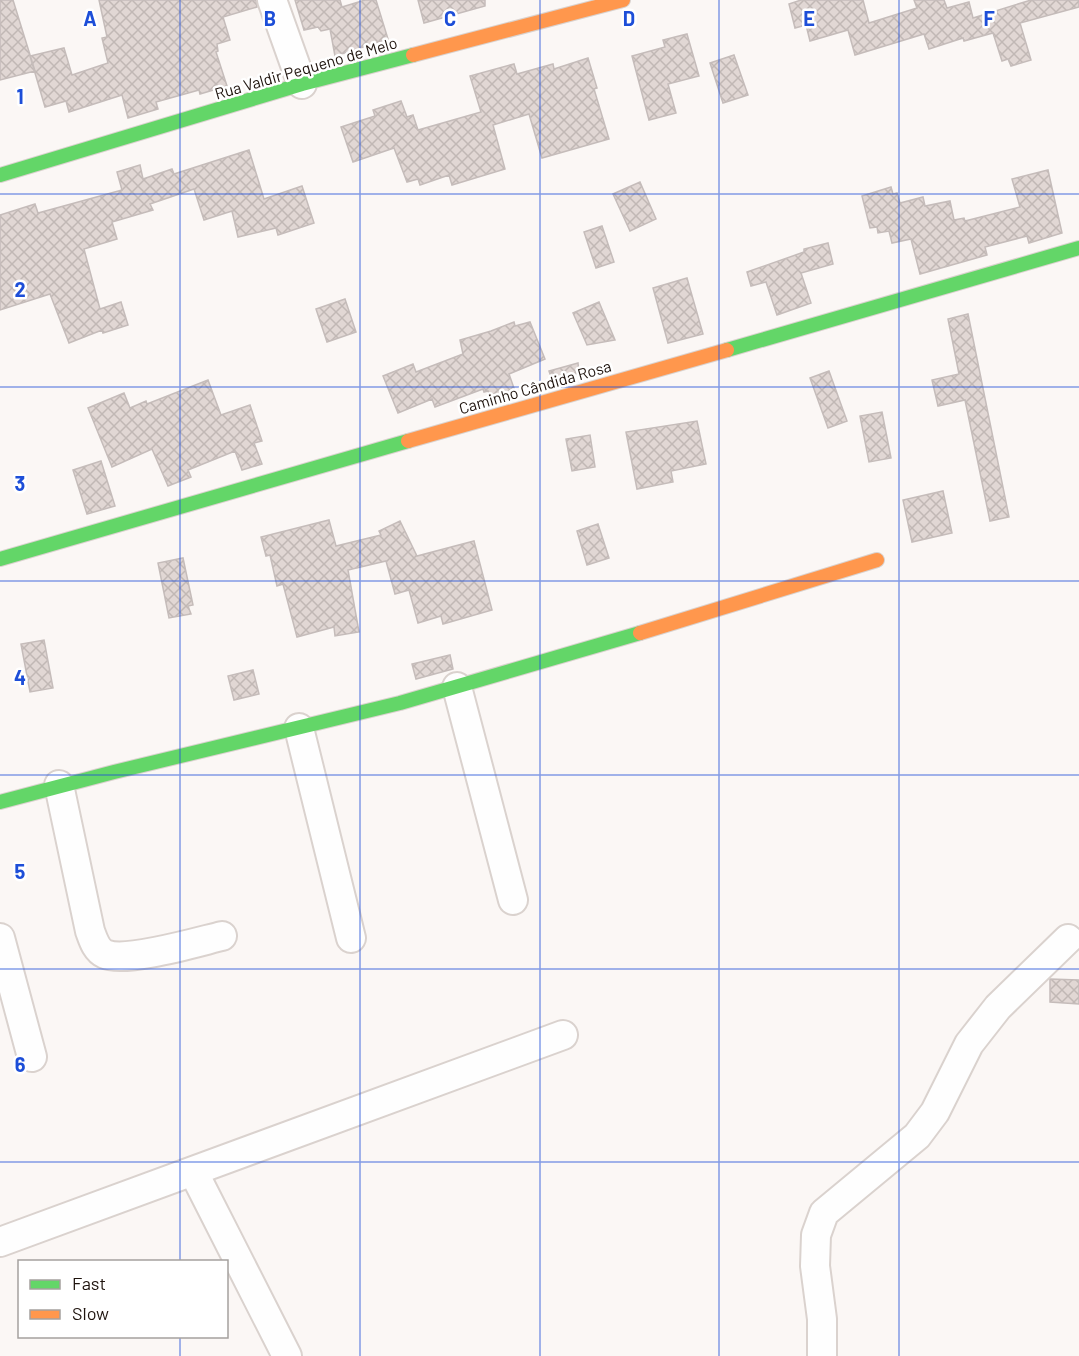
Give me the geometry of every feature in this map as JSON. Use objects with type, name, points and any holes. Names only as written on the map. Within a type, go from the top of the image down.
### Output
[{"type":"street","points":[[272,0],[302,84]]},
{"type":"street","name":"Rua Valdir Pequeno de Melo","points":[[0,175],[302,84],[623,0]]},
{"type":"street","name":"Caminho Cândida Rosa","points":[[0,559],[1079,248]]},
{"type":"street","points":[[0,802],[59,785],[300,728],[457,687],[878,560]]},
{"type":"street","points":[[457,687],[513,900]]},
{"type":"street","points":[[300,728],[351,938]]},
{"type":"street","points":[[59,785],[90,931],[97,948],[104,954],[136,955],[222,936]]},
{"type":"street","points":[[0,938],[32,1057]]},
{"type":"street","points":[[822,1356],[822,1319],[815,1266],[816,1235],[824,1213],[917,1136],[935,1112],[969,1044],[998,1008],[1068,939]]},
{"type":"street","points":[[0,1242],[563,1035]]},
{"type":"street","points":[[193,1171],[287,1356]]},
{"type":"building","points":[[0,0],[13,0],[35,71],[0,80]]},
{"type":"building","points":[[99,0],[256,0],[257,7],[223,17],[230,40],[217,44],[218,51],[216,52],[227,86],[200,94],[199,90],[156,102],[158,109],[128,118],[122,95],[69,112],[66,101],[45,107],[30,56],[64,48],[72,75],[108,63],[102,38],[107,37]]},
{"type":"building","points":[[295,0],[340,0],[342,7],[365,0],[376,0],[388,39],[335,56],[330,29],[321,31],[318,27],[304,30]]},
{"type":"building","points":[[418,0],[485,0],[485,6],[424,23]]},
{"type":"building","points":[[801,0],[863,0],[869,23],[917,8],[914,0],[944,0],[947,8],[969,2],[973,18],[1031,0],[1079,0],[1079,7],[1020,23],[1031,60],[1011,66],[1008,59],[1002,61],[993,33],[964,41],[963,38],[929,49],[924,34],[855,55],[848,30],[810,41],[806,25],[795,28],[789,4]]},
{"type":"building","points":[[687,34],[699,76],[668,84],[676,113],[649,120],[632,56],[665,47],[663,40]]},
{"type":"building","points":[[734,55],[748,95],[723,103],[710,63]]},
{"type":"building","points":[[588,58],[597,88],[594,89],[609,139],[542,158],[529,114],[493,125],[505,169],[452,185],[449,175],[420,185],[418,179],[407,182],[394,148],[353,162],[341,127],[375,116],[373,110],[401,101],[407,117],[413,115],[418,130],[481,112],[470,76],[514,64],[517,74],[553,64],[554,69]]},
{"type":"building","points":[[249,150],[264,199],[302,186],[314,223],[278,235],[276,228],[238,237],[232,211],[204,220],[194,189],[150,204],[153,210],[112,222],[117,239],[84,249],[100,309],[121,302],[128,325],[103,333],[102,330],[69,343],[50,294],[0,310],[0,215],[35,204],[38,213],[122,190],[117,172],[140,165],[143,179],[172,169],[174,174]]},
{"type":"building","points":[[1048,170],[1062,233],[1029,243],[1027,236],[985,247],[987,255],[920,274],[911,239],[892,243],[889,231],[878,233],[877,227],[870,228],[862,196],[891,187],[893,194],[897,193],[900,203],[923,197],[925,206],[950,201],[954,220],[964,218],[965,221],[1020,207],[1012,179]]},
{"type":"building","points":[[640,182],[656,219],[630,231],[613,194]]},
{"type":"building","points":[[602,226],[614,262],[596,268],[584,232]]},
{"type":"building","points":[[828,243],[833,264],[801,273],[811,303],[777,315],[766,282],[751,286],[747,272],[804,252],[804,249]]},
{"type":"building","points":[[687,278],[703,334],[668,343],[653,288]]},
{"type":"building","points":[[345,299],[356,332],[327,342],[316,309]]},
{"type":"building","points":[[599,302],[615,340],[587,345],[573,313]]},
{"type":"building","points":[[968,314],[1009,517],[990,521],[965,400],[938,406],[932,380],[959,374],[948,319]]},
{"type":"building","points":[[514,322],[515,326],[530,322],[545,359],[509,374],[515,391],[491,398],[488,391],[484,392],[483,389],[435,407],[432,399],[398,413],[383,376],[413,364],[416,372],[463,354],[460,340]]},
{"type":"building","points":[[578,363],[579,373],[552,380],[549,371]]},
{"type":"building","points":[[829,371],[847,421],[828,428],[810,378]]},
{"type":"building","points":[[208,380],[221,415],[250,405],[262,441],[254,443],[262,464],[242,470],[235,451],[188,470],[191,477],[168,486],[152,449],[112,467],[88,408],[124,393],[130,408],[146,401],[147,404]]},
{"type":"building","points":[[882,412],[891,458],[869,462],[860,416]]},
{"type":"building","points":[[697,421],[706,464],[671,471],[673,482],[637,489],[626,432]]},
{"type":"building","points":[[590,435],[595,467],[572,471],[566,439]]},
{"type":"building","points":[[101,461],[115,506],[87,514],[73,470]]},
{"type":"building","points":[[943,491],[952,533],[912,542],[903,500]]},
{"type":"building","points":[[329,520],[336,546],[381,535],[379,531],[400,521],[417,556],[474,541],[492,610],[443,624],[441,616],[418,623],[409,590],[395,594],[386,561],[348,570],[359,632],[335,636],[334,627],[297,637],[283,584],[277,586],[270,555],[266,556],[261,537]]},
{"type":"building","points":[[598,524],[609,558],[587,565],[577,531]]},
{"type":"building","points":[[183,558],[193,605],[188,606],[191,614],[169,618],[158,563]]},
{"type":"building","points":[[44,640],[53,688],[30,692],[21,644]]},
{"type":"building","points":[[450,655],[453,669],[416,679],[412,664]]},
{"type":"building","points":[[253,670],[259,694],[234,700],[228,676]]},
{"type":"building","points":[[1050,979],[1079,980],[1079,1004],[1050,1002]]},
{"type":"traffic: fast","points":[[0,175],[302,84],[413,55]]},
{"type":"traffic: fast","points":[[727,350],[1079,248]]},
{"type":"traffic: fast","points":[[0,559],[408,441]]},
{"type":"traffic: fast","points":[[0,802],[400,703],[640,633]]},
{"type":"traffic: slow","points":[[413,55],[623,0]]},
{"type":"traffic: slow","points":[[408,441],[727,350]]},
{"type":"traffic: slow","points":[[640,633],[877,560]]}]
